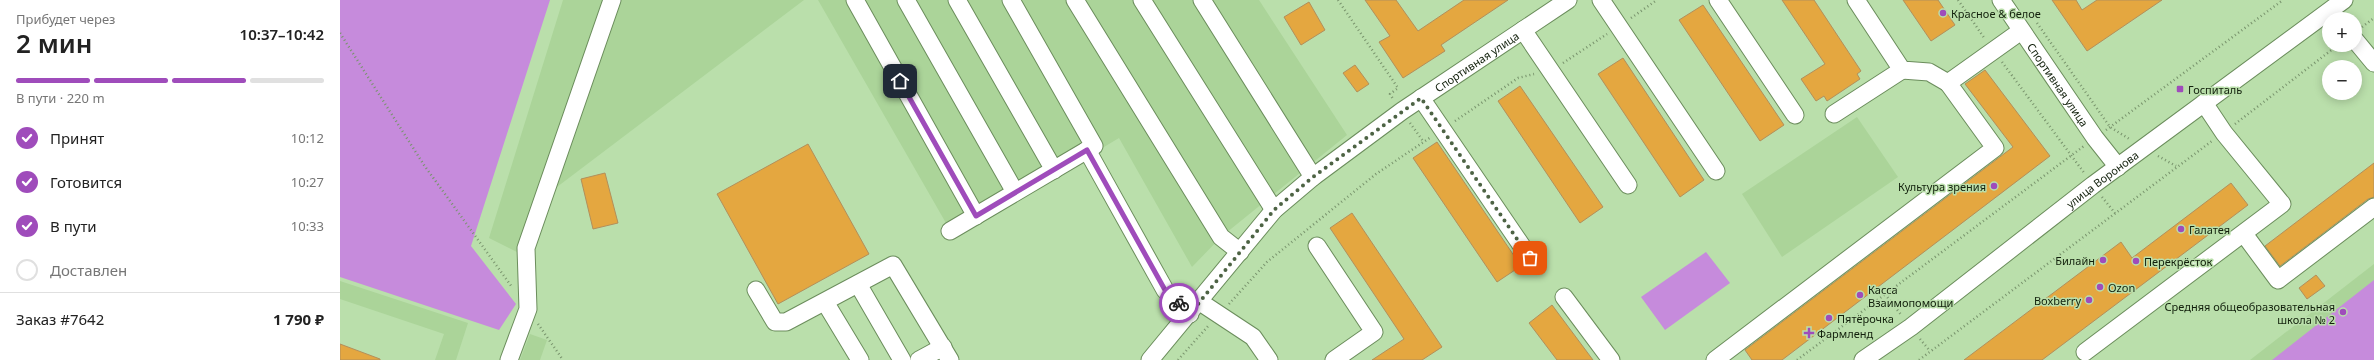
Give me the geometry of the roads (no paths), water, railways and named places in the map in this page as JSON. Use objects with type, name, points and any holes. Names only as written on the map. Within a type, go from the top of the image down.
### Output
[{"type":"street","points":[[508,360],[528,309],[526,248],[612,0]]},
{"type":"street","points":[[855,0],[976,216]]},
{"type":"street","points":[[906,0],[1015,192]]},
{"type":"street","points":[[957,0],[1054,170]]},
{"type":"street","points":[[950,231],[1094,146],[1011,0]]},
{"type":"street","points":[[1075,0],[1221,237],[1240,252]]},
{"type":"street","points":[[1142,0],[1274,210]]},
{"type":"street","points":[[1202,0],[1313,177]]},
{"type":"street","name":"Спортивная улица","points":[[1150,360],[1195,308],[1274,210],[1313,177],[1402,111],[1568,0]]},
{"type":"street","points":[[1601,0],[1716,171]]},
{"type":"street","points":[[1718,0],[1795,115]]},
{"type":"street","points":[[1856,0],[1902,70]]},
{"type":"street","name":"Спортивная улица","points":[[2001,0],[2095,138],[2118,167]]},
{"type":"street","name":"улица Воронова","points":[[1870,358],[2093,185],[2335,7]]},
{"type":"street","points":[[1523,30],[1628,185]]},
{"type":"street","points":[[1948,83],[2021,31]]},
{"type":"street","points":[[2362,40],[2371,55]]},
{"type":"street","points":[[1726,357],[1995,148],[1948,83],[1929,72],[1902,70],[1834,114]]},
{"type":"street","points":[[1421,98],[1530,258]]},
{"type":"street","points":[[2084,357],[2282,204],[2224,133],[2204,103]]},
{"type":"street","points":[[1087,150],[1165,290],[1195,308],[1218,315],[1253,337],[1269,360]]},
{"type":"street","points":[[2244,234],[2278,280],[2374,207]]},
{"type":"street","points":[[1317,246],[1374,332],[1334,360]]},
{"type":"street","points":[[756,290],[775,322],[786,322],[893,265],[946,354],[919,360]]},
{"type":"street","points":[[858,284],[902,360]]},
{"type":"street","points":[[1564,297],[1611,360]]},
{"type":"street","points":[[825,302],[860,360]]},
{"type":"place","name":"Красное & белое","points":[[1943,13]]},
{"type":"place","name":"Госпиталь","points":[[2180,89]]},
{"type":"place","name":"Культура зрения","points":[[1994,186]]},
{"type":"place","name":"Галатея","points":[[2181,229]]},
{"type":"place","name":"Билайн","points":[[2103,260]]},
{"type":"place","name":"Перекрёсток","points":[[2136,261]]},
{"type":"place","name":"Ozon","points":[[2100,287]]},
{"type":"place","name":"Касса Взаимопомощи","points":[[1860,295]]},
{"type":"place","name":"Boxberry","points":[[2089,300]]},
{"type":"place","name":"Средняя общеобразовательная школа № 2","points":[[2343,312]]},
{"type":"place","name":"Пятёрочка","points":[[1829,318]]},
{"type":"place","name":"Фармленд","points":[[1809,333]]}]
